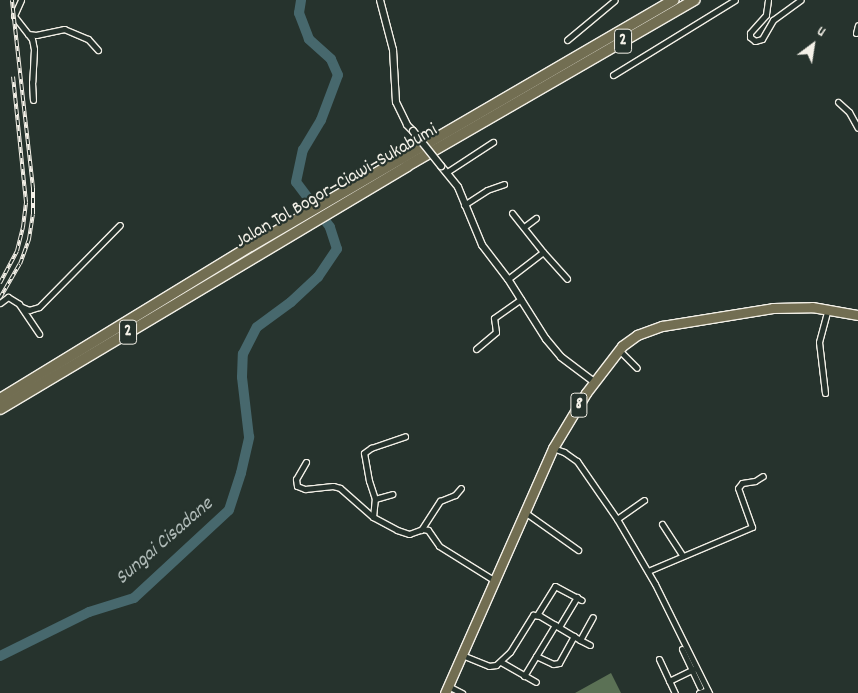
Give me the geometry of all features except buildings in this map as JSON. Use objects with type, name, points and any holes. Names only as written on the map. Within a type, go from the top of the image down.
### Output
[{"type":"highway","name":"Jalan Tol Bogor–Ciawi–Sukabumi","points":[[0,399],[496,110],[674,0]]},
{"type":"highway","name":"Jalan Tol Bogor–Ciawi–Sukabumi","points":[[548,79],[695,0]]},
{"type":"highway","name":"Jalan Tol Bogor–Ciawi–Sukabumi","points":[[0,409],[254,251]]},
{"type":"highway","name":"8","points":[[447,690],[553,448],[594,382],[618,349],[637,335],[662,326],[773,308],[804,306],[858,315]]},
{"type":"street","points":[[19,0],[14,16],[28,34],[34,49],[33,100]]},
{"type":"street","points":[[380,0],[393,55],[396,102],[407,125],[414,131],[458,187],[482,245],[508,278],[555,350],[594,382]]},
{"type":"street","points":[[567,40],[615,0]]},
{"type":"street","points":[[613,74],[735,0]]},
{"type":"street","points":[[768,0],[766,15],[750,33],[750,37],[756,41],[762,39],[773,20],[801,0]]},
{"type":"street","points":[[856,33],[858,25]]},
{"type":"street","points":[[28,34],[36,35],[64,29],[88,40],[98,50]]},
{"type":"street","points":[[838,102],[849,112],[858,128]]},
{"type":"street","points":[[447,172],[493,142]]},
{"type":"street","points":[[464,205],[487,190],[504,184]]},
{"type":"street","points":[[512,213],[567,279]]},
{"type":"street","points":[[524,227],[536,218]]},
{"type":"street","points":[[0,303],[8,298],[29,310],[39,307],[120,225]]},
{"type":"street","points":[[508,278],[543,252]]},
{"type":"street","points":[[476,349],[496,332],[494,318],[521,299]]},
{"type":"street","points":[[22,307],[40,334]]},
{"type":"street","points":[[826,393],[819,342],[828,309]]},
{"type":"street","points":[[618,349],[637,368]]},
{"type":"street","points":[[373,517],[374,499],[364,453],[371,448],[405,436]]},
{"type":"street","points":[[553,448],[564,452],[576,461],[617,519],[648,571],[694,668],[700,690],[708,691]]},
{"type":"street","points":[[306,462],[296,479],[297,486],[305,489],[338,487],[348,493],[373,517],[403,533],[412,534],[421,530],[428,530],[441,548],[495,581]]},
{"type":"street","points":[[648,571],[753,526],[738,488],[742,483],[755,481],[763,476]]},
{"type":"street","points":[[421,530],[424,521],[440,501],[451,497],[461,488]]},
{"type":"street","points":[[374,499],[392,494]]},
{"type":"street","points":[[617,519],[644,500]]},
{"type":"street","points":[[526,513],[578,550]]},
{"type":"street","points":[[662,524],[683,556]]},
{"type":"street","points":[[462,655],[489,666],[501,662],[513,648],[530,618],[538,614],[555,586],[579,598],[557,626],[524,676]]},
{"type":"street","points":[[538,614],[590,645]]},
{"type":"street","points":[[580,640],[593,617]]},
{"type":"street","points":[[536,656],[553,664],[559,663],[574,636]]},
{"type":"street","points":[[682,649],[708,691]]},
{"type":"street","points":[[659,658],[675,693]]},
{"type":"street","points":[[501,662],[536,682]]},
{"type":"street","points":[[669,680],[694,668]]},
{"type":"street","points":[[447,690],[462,693]]},
{"type":"green space","points":[[611,673],[621,693],[575,693]]},
{"type":"waterway","name":"Sungai Cisadane","points":[[0,656],[89,612],[134,598],[229,510],[241,473],[249,437],[242,377],[243,354],[257,327],[291,302],[318,277],[337,249],[330,227],[296,182],[303,150],[321,120],[338,75],[331,59],[309,39],[299,13],[301,0]]},
{"type":"railway","points":[[0,298],[20,264],[29,239],[33,214],[33,188],[12,0]]},
{"type":"railway","points":[[0,283],[17,251],[23,227],[26,202],[13,77]]}]
